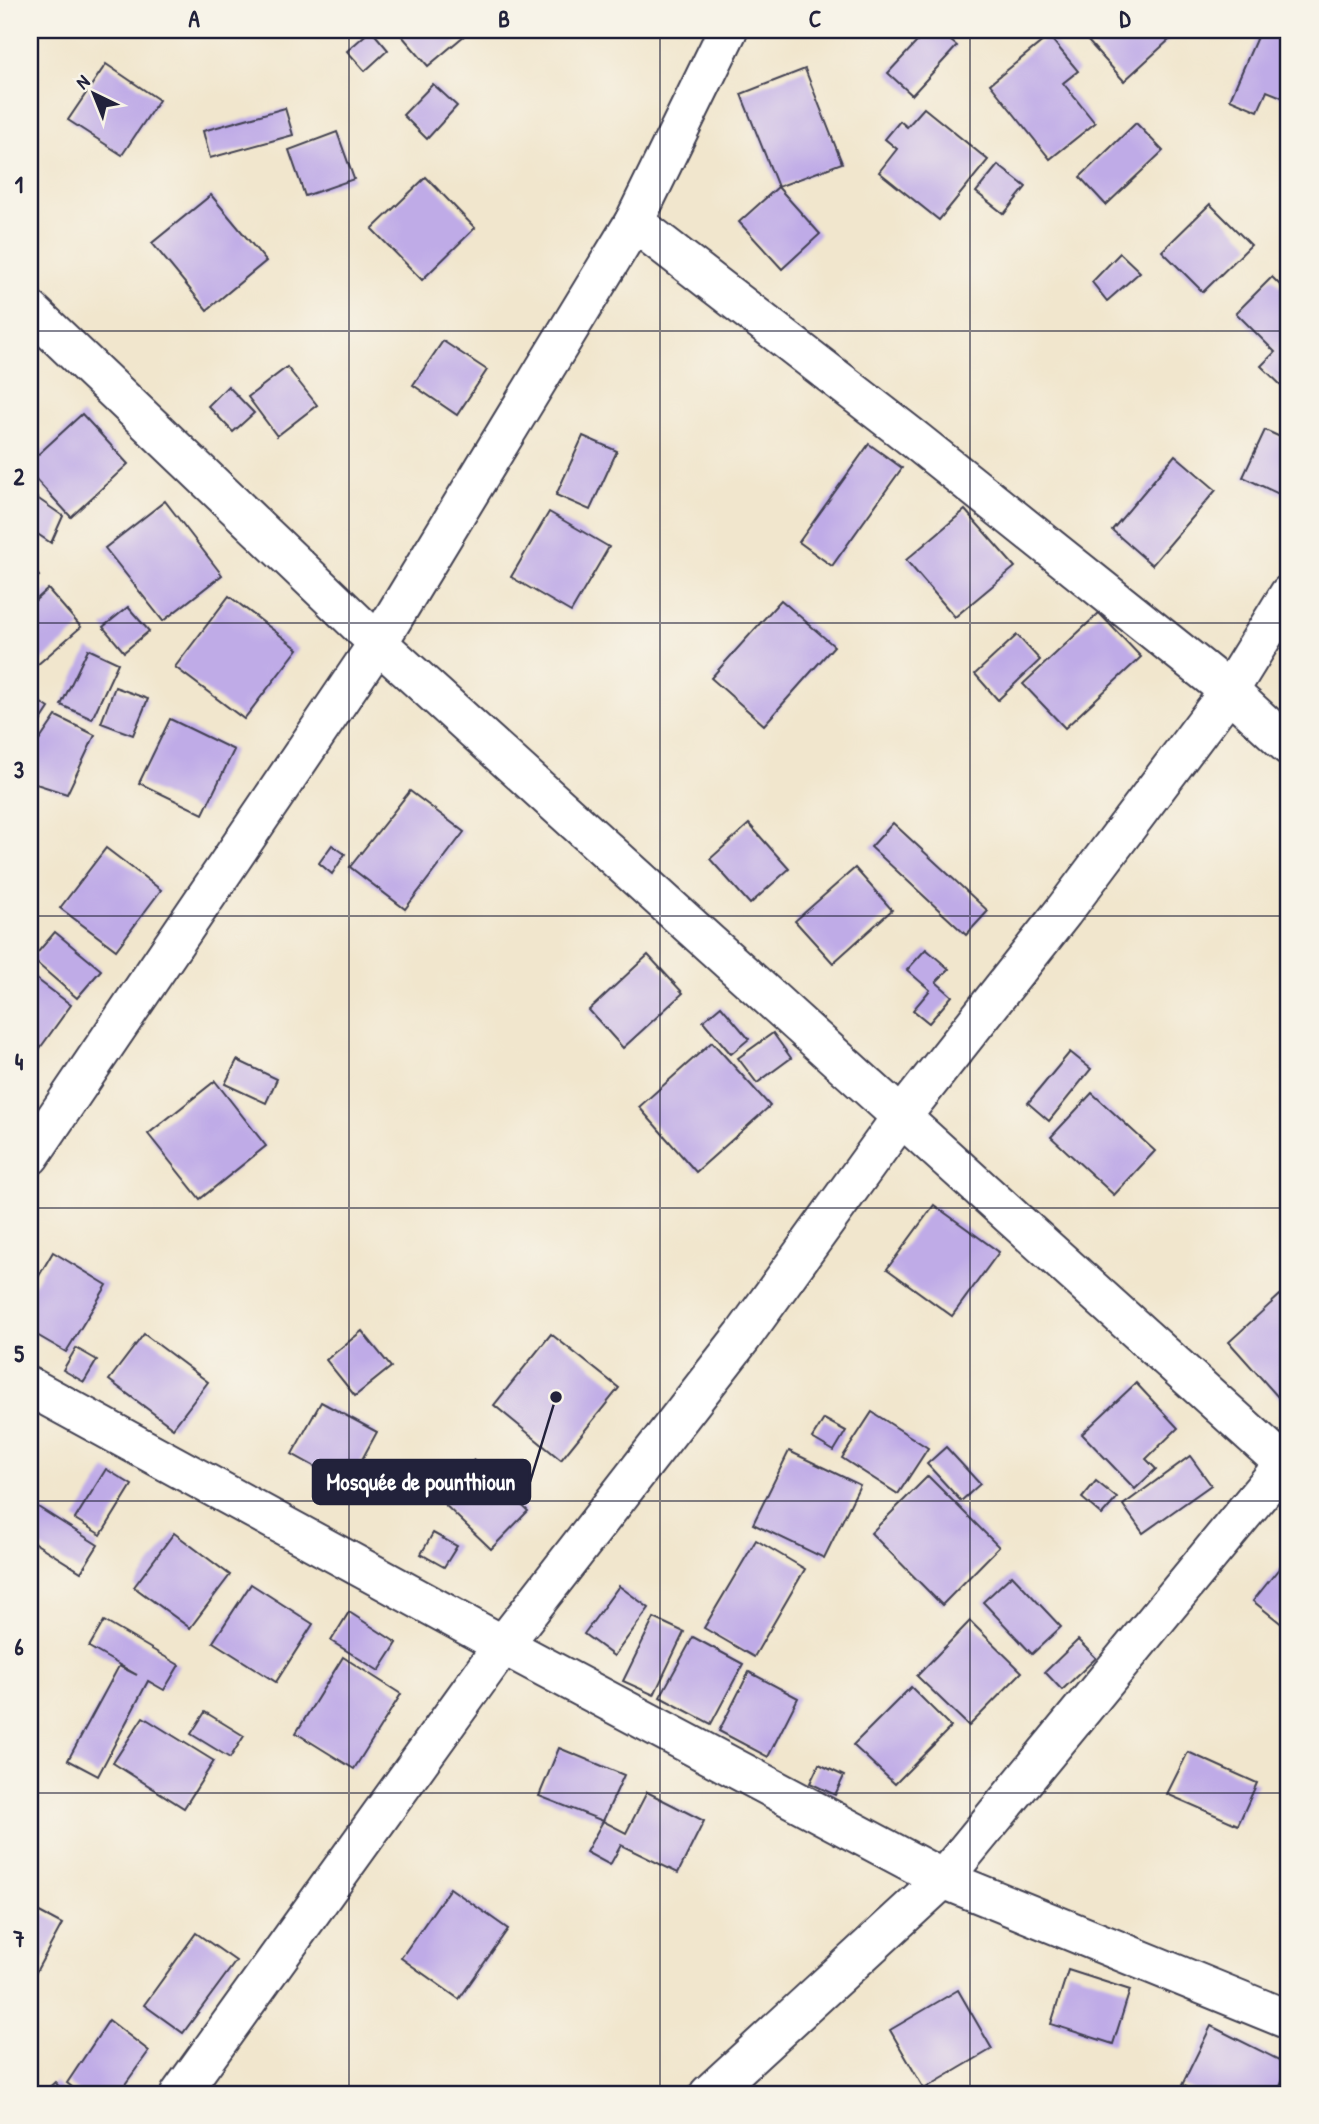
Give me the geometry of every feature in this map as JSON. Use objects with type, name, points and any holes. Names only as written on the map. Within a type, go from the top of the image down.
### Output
[{"type":"street","points":[[30,1156],[379,643],[634,222],[728,30]]},
{"type":"street","points":[[634,222],[914,439],[1229,691],[1289,746]]},
{"type":"street","points":[[30,310],[379,643],[1288,1463],[943,1879],[709,2094]]},
{"type":"street","points":[[180,2094],[503,1646],[743,1336],[902,1116],[1063,912],[1229,691],[1289,594]]},
{"type":"street","points":[[30,1387],[503,1646],[943,1879],[1289,2020]]},
{"type":"building","points":[[371,30],[388,50],[365,71],[347,51]]},
{"type":"building","points":[[409,30],[471,30],[428,66],[402,36]]},
{"type":"building","points":[[928,30],[938,30],[957,46],[912,95],[888,73]]},
{"type":"building","points":[[1100,30],[1180,30],[1124,81],[1088,41]]},
{"type":"building","points":[[1260,30],[1289,30],[1289,100],[1267,91],[1258,111],[1230,99]]},
{"type":"building","points":[[1049,36],[1078,71],[1063,83],[1095,123],[1050,159],[990,84]]},
{"type":"building","points":[[106,64],[159,100],[122,155],[68,120]]},
{"type":"building","points":[[805,69],[842,163],[778,187],[741,94]]},
{"type":"building","points":[[433,84],[457,106],[427,139],[403,115]]},
{"type":"building","points":[[285,108],[293,135],[210,158],[203,131]]},
{"type":"building","points":[[924,108],[988,160],[939,220],[879,172],[897,149],[885,139],[900,121],[907,127]]},
{"type":"building","points":[[1136,123],[1163,151],[1106,205],[1080,177]]},
{"type":"building","points":[[337,132],[354,179],[305,196],[289,150]]},
{"type":"building","points":[[998,165],[1026,187],[1004,214],[976,192]]},
{"type":"building","points":[[426,177],[475,228],[422,280],[372,229]]},
{"type":"building","points":[[778,187],[820,234],[782,269],[739,222]]},
{"type":"building","points":[[211,195],[266,261],[207,310],[152,243]]},
{"type":"building","points":[[1210,204],[1251,245],[1203,292],[1162,251]]},
{"type":"building","points":[[1120,253],[1140,272],[1107,301],[1092,282]]},
{"type":"building","points":[[1272,277],[1289,294],[1289,385],[1285,389],[1261,366],[1275,352],[1236,313]]},
{"type":"building","points":[[443,341],[487,370],[457,415],[413,385]]},
{"type":"building","points":[[287,367],[317,405],[277,436],[248,397]]},
{"type":"building","points":[[228,386],[254,413],[233,432],[208,406]]},
{"type":"building","points":[[82,414],[128,464],[71,517],[30,473],[30,462]]},
{"type":"building","points":[[1265,430],[1289,441],[1289,478],[1281,495],[1243,477]]},
{"type":"building","points":[[583,436],[617,451],[590,510],[556,495]]},
{"type":"building","points":[[869,444],[902,468],[832,566],[799,542]]},
{"type":"building","points":[[1175,455],[1216,490],[1152,565],[1112,530]]},
{"type":"building","points":[[30,493],[63,516],[51,543],[30,529]]},
{"type":"building","points":[[165,501],[222,575],[163,621],[105,548]]},
{"type":"building","points":[[965,510],[1015,567],[955,617],[906,560]]},
{"type":"building","points":[[549,512],[609,547],[571,612],[511,577]]},
{"type":"building","points":[[30,564],[39,576],[30,583]]},
{"type":"building","points":[[48,589],[81,627],[37,665],[30,657],[30,605]]},
{"type":"building","points":[[229,596],[298,649],[244,719],[175,667]]},
{"type":"building","points":[[781,600],[834,646],[764,725],[711,678]]},
{"type":"building","points":[[128,607],[149,631],[124,652],[103,627]]},
{"type":"building","points":[[1099,613],[1141,657],[1065,728],[1023,684]]},
{"type":"building","points":[[1017,635],[1040,660],[998,700],[975,674]]},
{"type":"building","points":[[88,649],[118,663],[92,719],[61,705]]},
{"type":"building","points":[[115,687],[148,699],[133,735],[101,723]]},
{"type":"building","points":[[30,696],[49,708],[30,737]]},
{"type":"building","points":[[56,716],[95,735],[67,794],[30,782],[30,754]]},
{"type":"building","points":[[170,719],[234,750],[203,814],[139,783]]},
{"type":"building","points":[[410,791],[464,832],[405,909],[350,867]]},
{"type":"building","points":[[893,823],[988,911],[966,935],[871,847]]},
{"type":"building","points":[[749,824],[789,869],[750,904],[710,859]]},
{"type":"building","points":[[332,845],[345,854],[332,874],[319,863]]},
{"type":"building","points":[[106,848],[161,890],[116,950],[60,908]]},
{"type":"building","points":[[855,868],[892,910],[833,963],[795,921]]},
{"type":"building","points":[[55,932],[101,970],[77,998],[32,959]]},
{"type":"building","points":[[926,949],[949,969],[936,982],[952,996],[929,1023],[913,1010],[930,990],[907,970]]},
{"type":"building","points":[[648,955],[683,993],[623,1048],[589,1010]]},
{"type":"building","points":[[30,974],[71,1005],[30,1062]]},
{"type":"building","points":[[721,1006],[749,1039],[731,1054],[703,1021]]},
{"type":"building","points":[[773,1033],[791,1058],[757,1083],[738,1058]]},
{"type":"building","points":[[712,1042],[770,1106],[696,1172],[639,1107]]},
{"type":"building","points":[[1070,1052],[1091,1069],[1049,1121],[1028,1103]]},
{"type":"building","points":[[237,1060],[277,1079],[266,1103],[225,1084]]},
{"type":"building","points":[[215,1081],[266,1146],[200,1199],[148,1134]]},
{"type":"building","points":[[1092,1093],[1155,1151],[1114,1195],[1051,1137]]},
{"type":"building","points":[[934,1205],[999,1252],[952,1316],[887,1269]]},
{"type":"building","points":[[53,1252],[107,1285],[66,1352],[30,1331],[30,1291]]},
{"type":"building","points":[[1280,1295],[1289,1305],[1289,1403],[1286,1406],[1229,1342]]},
{"type":"building","points":[[362,1331],[391,1367],[355,1396],[326,1360]]},
{"type":"building","points":[[144,1334],[208,1382],[173,1428],[109,1380]]},
{"type":"building","points":[[551,1334],[619,1388],[561,1460],[494,1405]]},
{"type":"building","points":[[76,1348],[97,1360],[84,1382],[63,1370]]},
{"type":"building","points":[[1136,1383],[1178,1428],[1146,1459],[1156,1469],[1135,1489],[1082,1434]]},
{"type":"building","points":[[321,1402],[377,1432],[348,1485],[292,1454]]},
{"type":"building","points":[[872,1412],[928,1448],[898,1494],[842,1458]]},
{"type":"building","points":[[824,1419],[846,1431],[834,1451],[812,1438]]},
{"type":"building","points":[[946,1447],[980,1484],[961,1501],[927,1464]]},
{"type":"building","points":[[789,1451],[860,1485],[824,1558],[753,1524]]},
{"type":"building","points":[[1190,1456],[1211,1485],[1143,1533],[1123,1505]]},
{"type":"building","points":[[474,1460],[528,1511],[491,1549],[439,1499]]},
{"type":"building","points":[[106,1469],[132,1485],[101,1535],[75,1519]]},
{"type":"building","points":[[928,1476],[999,1547],[942,1605],[871,1533]]},
{"type":"building","points":[[1096,1481],[1117,1498],[1102,1515],[1082,1498]]},
{"type":"building","points":[[30,1502],[98,1545],[81,1572],[30,1540]]},
{"type":"building","points":[[174,1533],[230,1575],[190,1628],[134,1587]]},
{"type":"building","points":[[433,1533],[457,1546],[444,1567],[421,1554]]},
{"type":"building","points":[[756,1540],[805,1569],[754,1657],[704,1628]]},
{"type":"building","points":[[1289,1556],[1289,1630],[1253,1601]]},
{"type":"building","points":[[1012,1575],[1061,1627],[1032,1654],[983,1602]]},
{"type":"building","points":[[251,1584],[313,1624],[276,1682],[213,1642]]},
{"type":"building","points":[[619,1586],[649,1608],[614,1656],[584,1634]]},
{"type":"building","points":[[349,1612],[397,1643],[379,1671],[331,1641]]},
{"type":"building","points":[[654,1618],[684,1632],[654,1695],[623,1681]]},
{"type":"building","points":[[104,1621],[179,1665],[164,1690],[148,1681],[98,1776],[68,1760],[119,1666],[137,1675],[89,1647]]},
{"type":"building","points":[[970,1621],[1022,1672],[969,1726],[917,1676]]},
{"type":"building","points":[[693,1637],[743,1664],[711,1724],[660,1697]]},
{"type":"building","points":[[1078,1640],[1096,1658],[1062,1690],[1045,1672]]},
{"type":"building","points":[[343,1657],[401,1694],[354,1769],[296,1733]]},
{"type":"building","points":[[749,1672],[798,1698],[768,1757],[719,1731]]},
{"type":"building","points":[[911,1687],[951,1727],[895,1784],[853,1745]]},
{"type":"building","points":[[205,1712],[244,1736],[230,1758],[191,1734]]},
{"type":"building","points":[[143,1717],[214,1761],[184,1808],[113,1763]]},
{"type":"building","points":[[559,1748],[624,1775],[603,1821],[539,1796]]},
{"type":"building","points":[[1188,1752],[1257,1783],[1238,1825],[1167,1794]]},
{"type":"building","points":[[819,1764],[844,1776],[835,1795],[810,1783]]},
{"type":"building","points":[[647,1792],[704,1821],[678,1873],[621,1845],[610,1865],[586,1852],[603,1821],[626,1833]]},
{"type":"building","points":[[30,1832],[37,1836],[30,1850]]},
{"type":"building","points":[[450,1888],[508,1929],[459,1999],[401,1958]]},
{"type":"building","points":[[30,1907],[62,1924],[30,1983]]},
{"type":"building","points":[[196,1933],[236,1961],[183,2033],[144,2005]]},
{"type":"building","points":[[1068,1970],[1130,1990],[1113,2044],[1051,2024]]},
{"type":"building","points":[[958,1990],[992,2049],[924,2089],[890,2030]]},
{"type":"building","points":[[109,2020],[149,2051],[118,2094],[81,2094],[67,2083]]},
{"type":"building","points":[[1211,2026],[1289,2065],[1277,2094],[1201,2094],[1182,2085]]},
{"type":"building","points":[[55,2082],[65,2094],[42,2094]]},
{"type":"place","name":"Mosquée de pounthioun","points":[[556,1397]]}]
